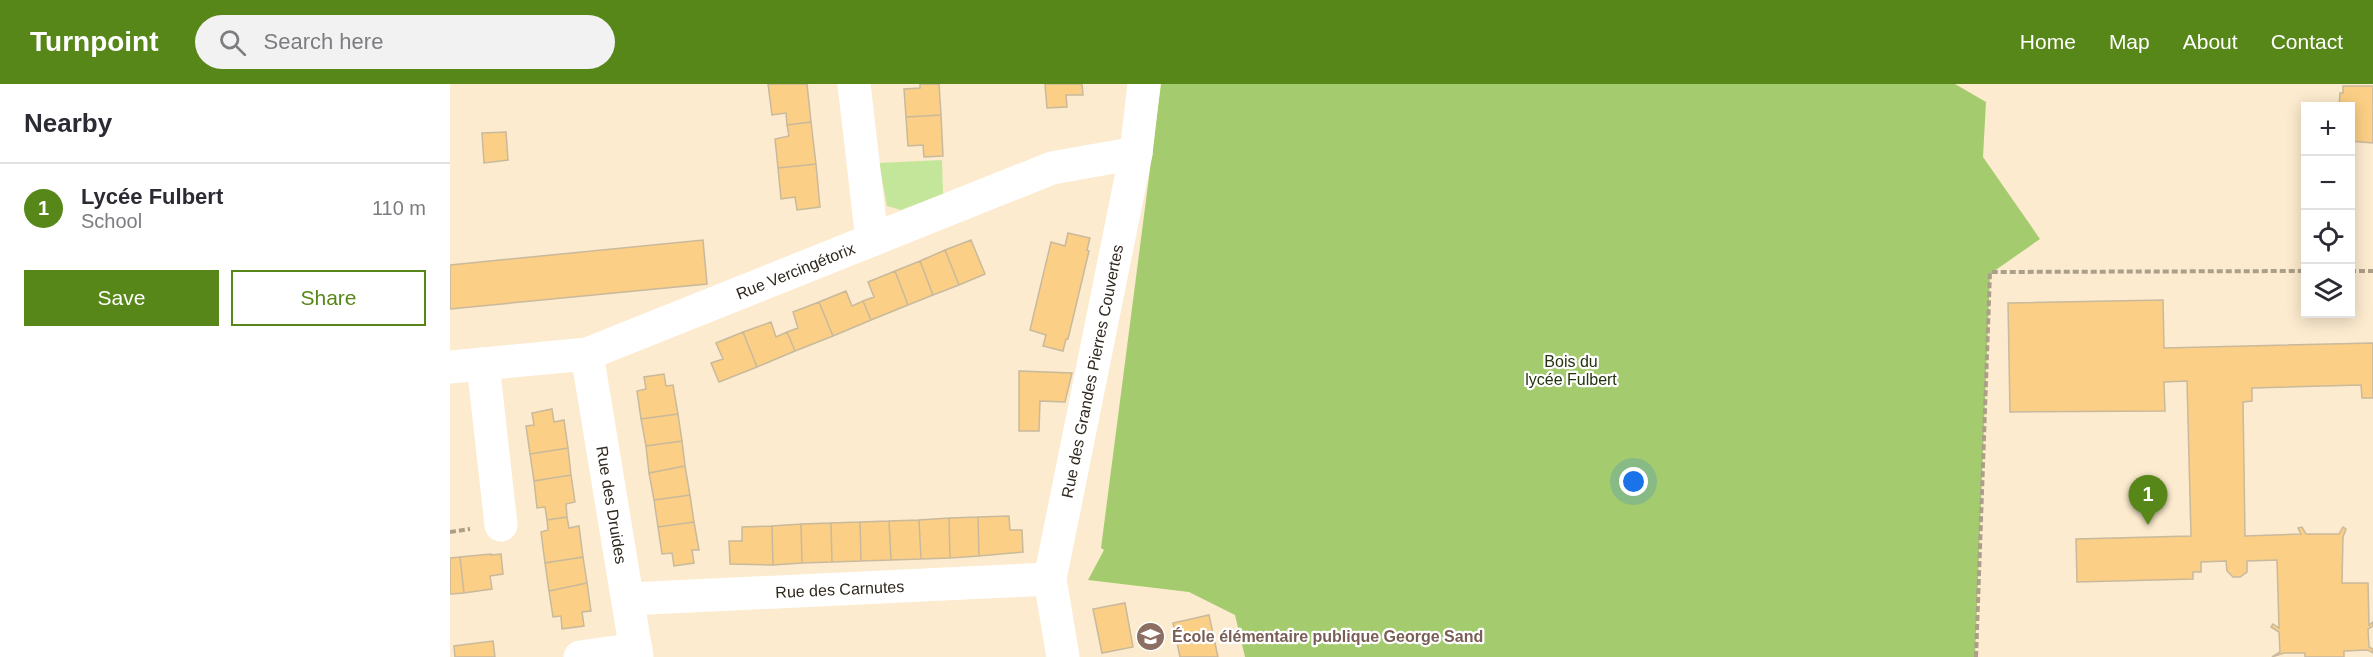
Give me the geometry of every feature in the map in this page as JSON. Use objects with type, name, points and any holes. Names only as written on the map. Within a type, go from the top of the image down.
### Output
[{"type":"street","points":[[854,84],[872,240]]},
{"type":"street","name":"Rue des Grandes Pierres Couvertes","points":[[1063,657],[1050,579],[1137,153],[1144,84]]},
{"type":"street","name":"Rue Vercingétorix","points":[[450,368],[587,354],[1052,168],[1137,153]]},
{"type":"street","name":"Rue des Druides","points":[[587,354],[636,653]]},
{"type":"street","points":[[483,364],[501,525]]},
{"type":"street","name":"Rue des Carnutes","points":[[628,599],[1050,579]]},
{"type":"street","points":[[580,657],[636,653]]},
{"type":"path","points":[[1976,657],[1990,272],[2301,271]]},
{"type":"path","points":[[2355,271],[2373,271]]},
{"type":"green space","name":"Bois du lycée Fulbert","points":[[1161,84],[1955,84],[1986,102],[1983,157],[2040,239],[1990,274],[1975,657],[1245,657],[1235,615],[1189,592],[1088,580],[1104,550],[1101,548]]},
{"type":"green space","points":[[942,160],[943,194],[901,210],[887,206],[879,163]]},
{"type":"building","points":[[768,84],[807,84],[811,122],[787,125],[786,113],[772,115]]},
{"type":"building","points":[[920,84],[939,84],[941,115],[906,117],[904,89],[920,88]]},
{"type":"building","points":[[1045,84],[1082,84],[1083,95],[1066,95],[1067,107],[1047,108]]},
{"type":"building","points":[[2343,86],[2373,86],[2373,143],[2355,141],[2355,102],[2339,102],[2340,93],[2343,93]]},
{"type":"building","points":[[941,115],[943,156],[924,157],[923,145],[908,146],[906,117]]},
{"type":"building","points":[[811,122],[816,164],[778,168],[775,139],[789,136],[787,125]]},
{"type":"building","points":[[506,132],[508,160],[484,163],[482,133]]},
{"type":"building","points":[[816,164],[820,207],[797,210],[795,197],[781,199],[778,168]]},
{"type":"building","points":[[1068,233],[1090,238],[1068,339],[1066,339],[1063,351],[1043,346],[1046,335],[1030,330],[1051,242],[1065,246]]},
{"type":"building","points":[[703,240],[707,284],[450,309],[450,265]]},
{"type":"building","points":[[971,240],[985,274],[959,285],[945,250]]},
{"type":"building","points":[[945,250],[959,285],[933,295],[920,261]]},
{"type":"building","points":[[920,261],[933,295],[908,305],[895,271]]},
{"type":"building","points":[[895,271],[908,305],[871,320],[863,301],[874,297],[868,282]]},
{"type":"building","points":[[846,291],[852,306],[863,301],[871,320],[833,336],[819,302]]},
{"type":"building","points":[[2163,300],[2164,348],[2373,343],[2373,398],[2362,398],[2361,385],[2252,388],[2252,401],[2243,402],[2245,536],[2301,534],[2298,528],[2302,527],[2306,534],[2339,534],[2343,527],[2346,529],[2343,537],[2342,583],[2368,583],[2369,625],[2373,622],[2373,626],[2368,629],[2369,647],[2373,649],[2373,653],[2368,650],[2344,651],[2344,657],[2305,657],[2305,653],[2284,653],[2272,657],[2280,652],[2279,632],[2271,627],[2273,624],[2279,628],[2277,560],[2247,561],[2247,572],[2240,577],[2233,577],[2227,571],[2226,561],[2201,562],[2201,572],[2193,572],[2193,579],[2077,582],[2076,539],[2191,536],[2187,381],[2164,382],[2165,411],[2010,412],[2008,303]]},
{"type":"building","points":[[819,302],[833,336],[795,351],[787,332],[798,328],[793,312]]},
{"type":"building","points":[[771,322],[776,337],[787,332],[795,351],[757,367],[743,332]]},
{"type":"building","points":[[743,332],[757,367],[719,382],[711,363],[723,359],[716,343]]},
{"type":"building","points":[[1019,371],[1072,373],[1065,402],[1040,401],[1039,431],[1019,431]]},
{"type":"building","points":[[664,374],[666,386],[673,385],[678,414],[641,419],[637,391],[646,389],[644,377]]},
{"type":"building","points":[[552,409],[554,422],[564,420],[568,448],[530,454],[526,426],[534,425],[532,413]]},
{"type":"building","points":[[678,414],[682,441],[646,446],[641,419]]},
{"type":"building","points":[[682,441],[685,466],[649,473],[646,446]]},
{"type":"building","points":[[568,448],[571,475],[534,481],[530,454]]},
{"type":"building","points":[[685,466],[690,495],[654,500],[649,473]]},
{"type":"building","points":[[571,475],[575,502],[566,504],[567,517],[547,520],[545,507],[537,508],[534,481]]},
{"type":"building","points":[[690,495],[694,522],[658,527],[654,500]]},
{"type":"building","points":[[1009,516],[1010,530],[1022,530],[1023,552],[979,556],[978,517]]},
{"type":"building","points":[[567,517],[569,528],[579,526],[583,557],[545,563],[541,532],[548,530],[547,520]]},
{"type":"building","points":[[978,517],[979,556],[950,558],[949,518]]},
{"type":"building","points":[[949,518],[950,558],[921,559],[919,520]]},
{"type":"building","points":[[919,520],[921,559],[891,560],[889,521]]},
{"type":"building","points":[[889,521],[891,560],[861,561],[860,522]]},
{"type":"building","points":[[694,522],[699,550],[692,550],[694,563],[674,566],[672,553],[662,554],[658,527]]},
{"type":"building","points":[[860,522],[861,561],[832,562],[831,523]]},
{"type":"building","points":[[831,523],[832,562],[802,563],[801,524]]},
{"type":"building","points":[[801,524],[802,563],[773,565],[772,526]]},
{"type":"building","points":[[772,526],[773,565],[730,564],[729,541],[742,541],[742,527]]},
{"type":"building","points":[[501,554],[503,574],[490,576],[492,589],[464,593],[460,557]]},
{"type":"building","points":[[460,557],[464,593],[450,594],[450,558]]},
{"type":"building","points":[[583,557],[587,583],[549,591],[545,563]]},
{"type":"building","points":[[587,583],[591,611],[582,612],[584,626],[562,629],[561,616],[553,617],[549,591]]},
{"type":"building","points":[[1125,603],[1133,647],[1102,653],[1093,609]]},
{"type":"building","points":[[1209,615],[1218,657],[1180,657],[1173,623]]},
{"type":"building","points":[[493,641],[495,657],[455,657],[454,646]]},
{"type":"place","name":"Lycée Fulbert","points":[[2148,525]]},
{"type":"place","name":"École élémentaire publique George Sand","points":[[1151,636]]}]
